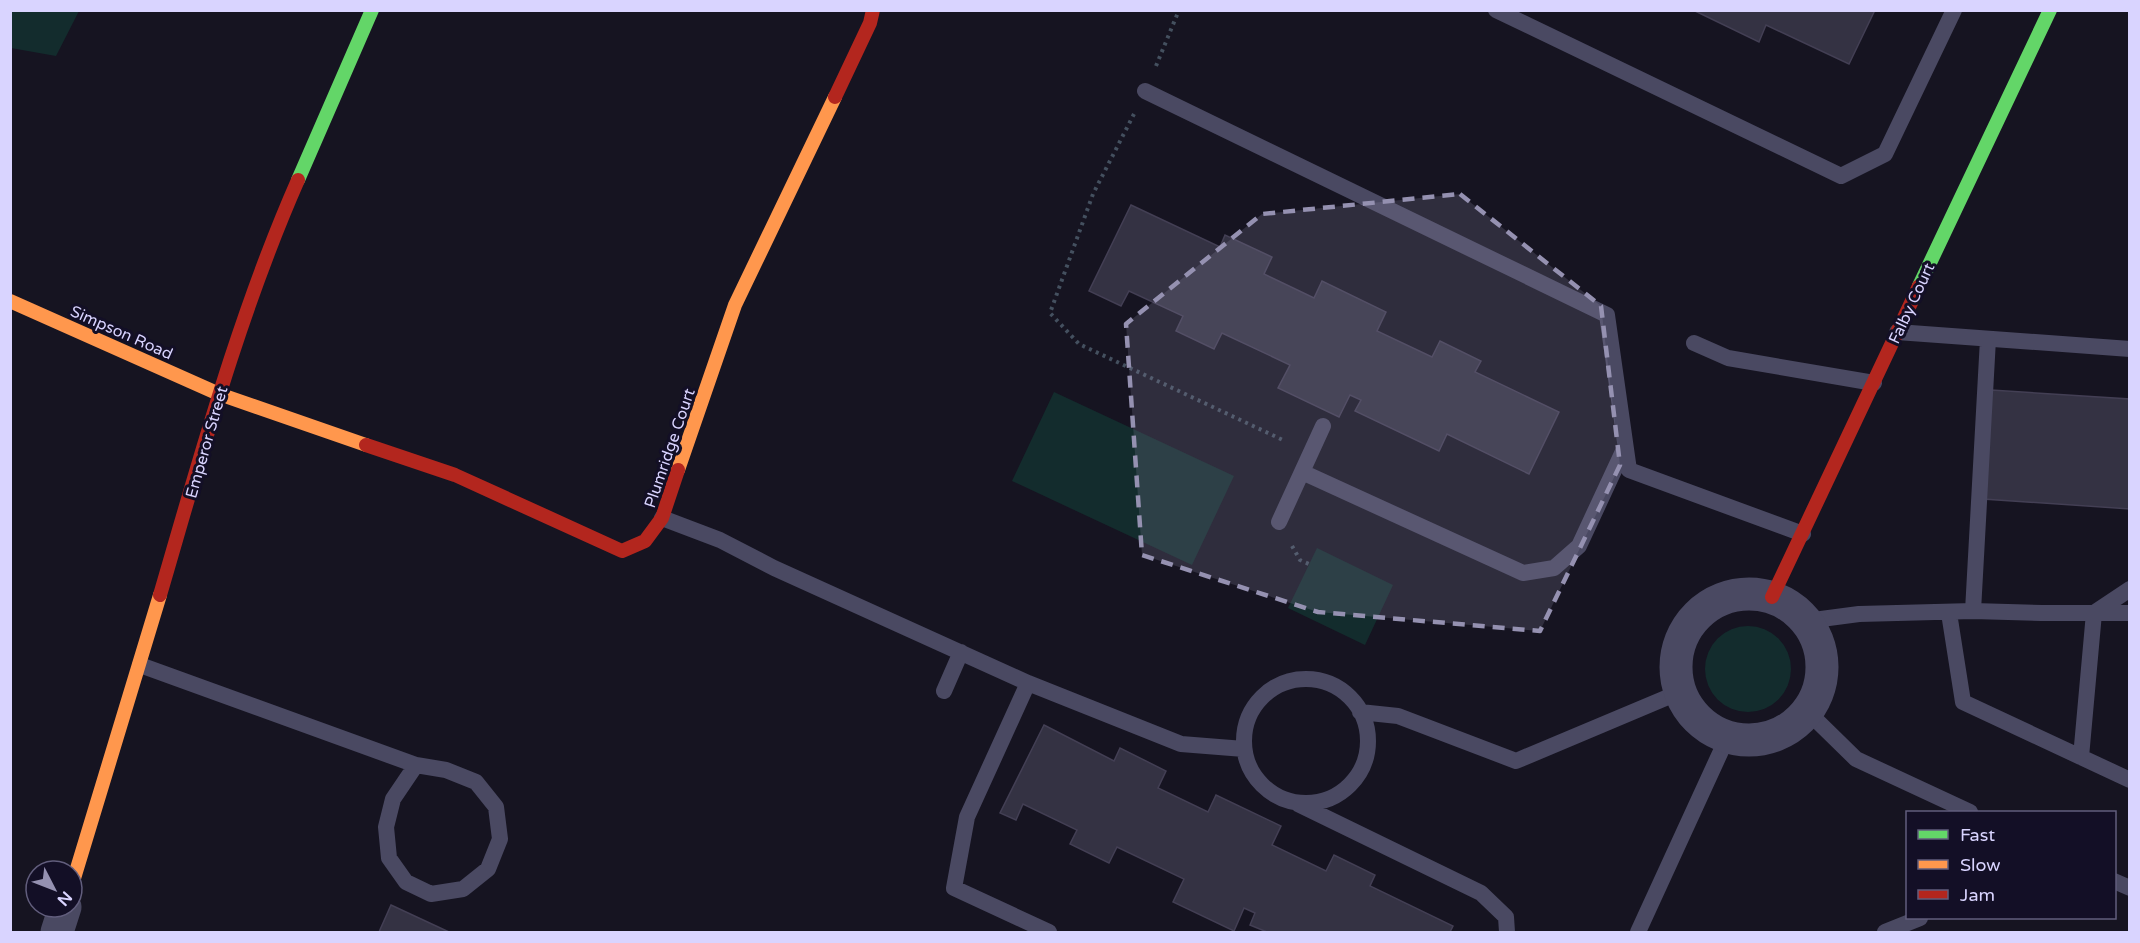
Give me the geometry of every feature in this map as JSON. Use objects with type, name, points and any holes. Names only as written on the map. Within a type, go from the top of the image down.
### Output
[{"type":"street","name":"Emperor Street","points":[[80,859],[140,665],[219,394],[242,325],[296,184],[372,10]]},
{"type":"street","name":"Plumridge Court","points":[[219,394],[454,476],[622,551],[645,541],[663,518],[735,305],[870,23],[873,10]]},
{"type":"street","name":"Falby Court","points":[[1772,597],[2050,10]]},
{"type":"street","name":"Simpson Road","points":[[10,301],[219,394]]},
{"type":"street","points":[[1742,593],[1772,597],[1788,604],[1806,621],[1818,642],[1822,665],[1819,689],[1808,711],[1792,727],[1772,737],[1750,741],[1727,738],[1693,715],[1682,699],[1676,682],[1676,657],[1683,633],[1697,614],[1718,600],[1742,593]]},
{"type":"lane","points":[[1496,10],[1841,176],[1885,154],[1954,10]]},
{"type":"lane","points":[[1145,92],[1607,315],[1629,470],[1803,534]]},
{"type":"lane","points":[[1897,332],[2130,349]]},
{"type":"lane","points":[[1973,611],[1988,339]]},
{"type":"lane","points":[[1694,343],[1728,358],[1874,383]]},
{"type":"lane","points":[[1279,522],[1323,426]]},
{"type":"lane","points":[[1302,472],[1523,573],[1554,568],[1579,546],[1625,446]]},
{"type":"lane","points":[[663,518],[720,540],[774,568],[1028,683],[1181,744],[1244,749]]},
{"type":"lane","points":[[2094,614],[2130,589]]},
{"type":"lane","points":[[1806,621],[1859,614],[1973,611],[2130,613]]},
{"type":"lane","points":[[1949,613],[1964,702],[2130,780]]},
{"type":"lane","points":[[2081,757],[2094,614]]},
{"type":"lane","points":[[944,691],[961,652]]},
{"type":"lane","points":[[140,665],[416,765],[446,770],[476,782],[496,807],[500,839],[488,869],[463,889],[431,894],[406,882],[389,858],[386,827],[393,799],[416,765]]},
{"type":"lane","points":[[1294,802],[1314,803],[1333,797],[1349,786],[1361,770],[1367,751],[1367,732],[1360,711],[1347,695],[1328,683],[1308,679],[1286,682],[1267,692],[1253,708],[1245,728],[1244,749],[1249,768],[1260,784],[1276,796],[1294,802],[1481,893],[1506,917],[1507,933]]},
{"type":"lane","points":[[1028,683],[967,817],[954,888],[1049,933]]},
{"type":"lane","points":[[1360,711],[1398,716],[1516,761],[1680,692]]},
{"type":"lane","points":[[1808,711],[1856,759],[1966,811]]},
{"type":"lane","points":[[1638,933],[1727,738]]},
{"type":"lane","points":[[2116,881],[2130,888]]},
{"type":"lane","points":[[1885,933],[1918,919]]},
{"type":"path","points":[[1179,10],[1145,92],[1093,194],[1050,313],[1079,344],[1311,452]]},
{"type":"highlighted area","points":[[1460,194],[1601,306],[1620,465],[1540,631],[1318,612],[1142,555],[1126,324],[1262,214]]},
{"type":"green space","points":[[10,11],[79,11],[56,56],[11,48]]},
{"type":"green space","points":[[1054,392],[1234,476],[1192,565],[1012,481]]},
{"type":"green space","points":[[1317,548],[1393,585],[1365,645],[1288,608]]},
{"type":"green space","points":[[1748,626],[1772,633],[1784,645],[1791,669],[1784,693],[1772,705],[1748,712],[1724,705],[1712,693],[1705,669],[1712,645],[1724,633]]},
{"type":"building","points":[[1693,10],[1875,10],[1849,64],[1766,25],[1759,42]]},
{"type":"building","points":[[1131,205],[1220,247],[1225,235],[1272,257],[1264,274],[1314,298],[1322,281],[1386,312],[1377,331],[1432,357],[1440,341],[1481,361],[1475,372],[1559,412],[1529,474],[1447,434],[1439,451],[1355,411],[1361,400],[1350,395],[1339,417],[1278,388],[1290,365],[1222,333],[1214,349],[1176,331],[1183,316],[1129,291],[1121,306],[1089,291]]},
{"type":"building","points":[[1991,390],[2130,399],[2130,509],[1983,499]]},
{"type":"building","points":[[1044,725],[1114,761],[1120,748],[1166,771],[1158,788],[1208,812],[1216,795],[1281,826],[1272,845],[1326,871],[1334,855],[1375,875],[1370,886],[1453,926],[1450,932],[1267,932],[1250,925],[1255,913],[1244,908],[1234,931],[1173,902],[1184,879],[1117,847],[1109,863],[1070,844],[1077,830],[1023,804],[1016,820],[1000,813]]},
{"type":"building","points":[[391,905],[449,932],[379,932]]},
{"type":"traffic: fast","points":[[298,180],[372,10]]},
{"type":"traffic: fast","points":[[1919,286],[2050,10]]},
{"type":"traffic: slow","points":[[678,470],[735,305],[835,97]]},
{"type":"traffic: slow","points":[[10,301],[219,394],[366,445]]},
{"type":"traffic: slow","points":[[80,859],[160,595]]},
{"type":"traffic: jam","points":[[835,97],[870,23],[873,10]]},
{"type":"traffic: jam","points":[[160,595],[239,333],[298,180]]},
{"type":"traffic: jam","points":[[1772,597],[1919,286]]},
{"type":"traffic: jam","points":[[366,445],[455,475],[622,551],[645,541],[662,518],[678,470]]}]
